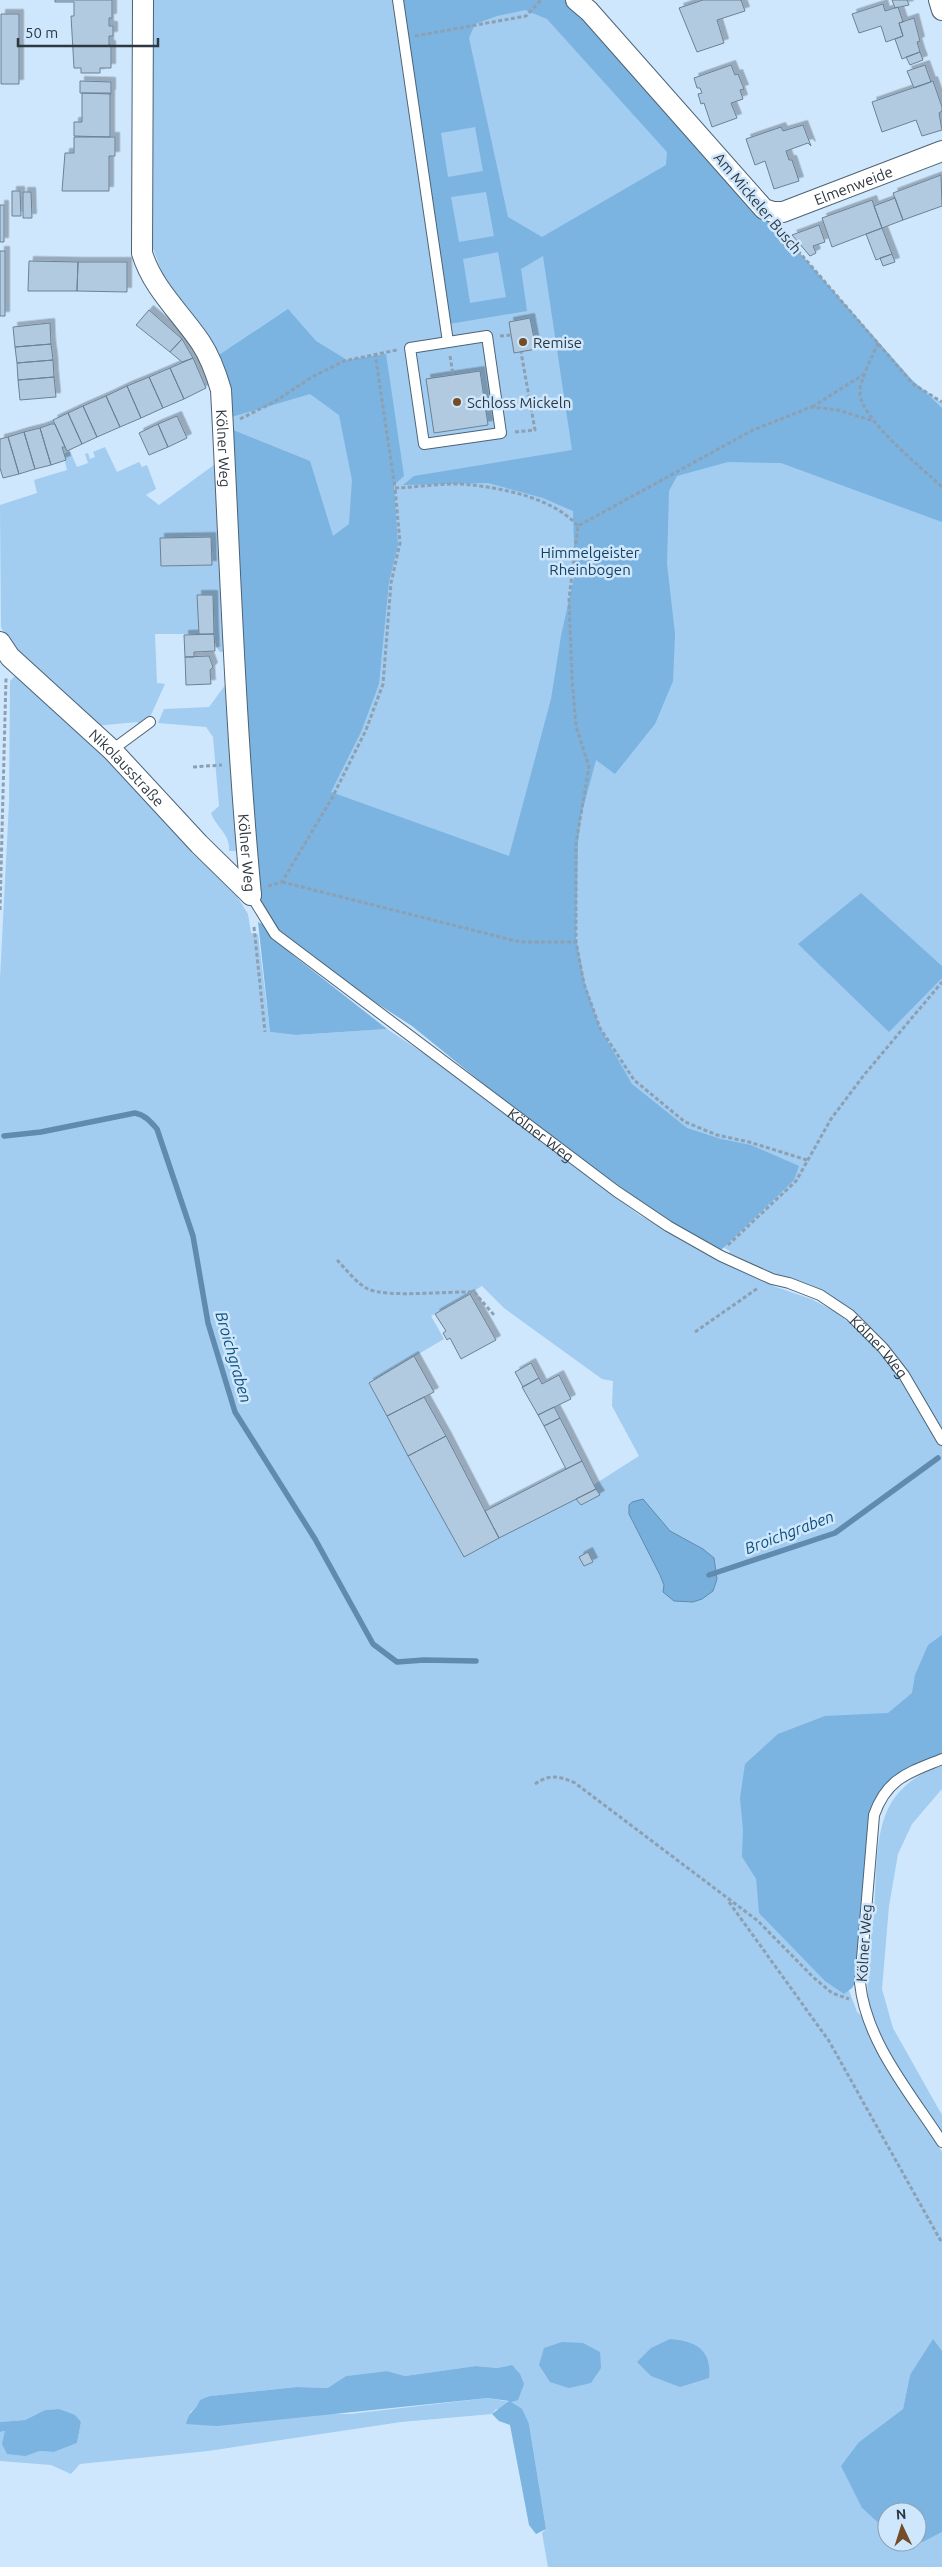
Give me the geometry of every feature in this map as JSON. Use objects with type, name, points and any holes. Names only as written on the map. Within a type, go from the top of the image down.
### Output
[{"type":"street","name":"Kölner Weg","points":[[143,0],[142,253],[157,286],[202,344],[215,369],[221,390],[240,763],[251,895]]},
{"type":"street","name":"Am Mickeler Busch","points":[[576,0],[589,11],[764,209]]},
{"type":"street","points":[[939,0],[942,10]]},
{"type":"street","name":"Elmenweide","points":[[764,209],[773,212],[783,212],[942,151]]},
{"type":"street","name":"Nikolausstraße","points":[[5,649],[112,750],[251,895]]},
{"type":"lane","points":[[398,0],[448,342]]},
{"type":"lane","points":[[487,336],[501,434],[424,444],[410,348],[448,342],[487,336]]},
{"type":"lane","points":[[112,750],[150,722]]},
{"type":"lane","name":"Kölner Weg","points":[[251,895],[275,934],[616,1191],[668,1226],[721,1256],[772,1279],[789,1283],[820,1295],[850,1316],[884,1348],[899,1368],[942,1440]]},
{"type":"lane","name":"Kölner Weg","points":[[942,1759],[905,1774],[889,1786],[879,1800],[874,1815],[860,1984],[862,2001],[872,2031],[942,2142]]},
{"type":"path","points":[[404,38],[526,16],[541,0]]},
{"type":"path","name":"Am Mickeler Busch","points":[[764,209],[913,384],[942,402]]},
{"type":"path","points":[[878,342],[859,392],[862,407],[942,487]]},
{"type":"path","points":[[222,424],[232,422],[274,402],[312,377],[344,361],[375,353],[410,348]]},
{"type":"path","points":[[501,434],[535,430],[522,352]]},
{"type":"path","points":[[265,1032],[251,895],[282,882],[336,790],[366,730],[383,684],[391,583],[400,543],[396,488],[375,353]]},
{"type":"path","points":[[452,366],[453,375]]},
{"type":"path","points":[[578,526],[752,430],[811,407],[867,372]]},
{"type":"path","points":[[811,407],[838,410],[873,420]]},
{"type":"path","points":[[396,488],[471,485],[509,493],[560,510],[578,526]]},
{"type":"path","points":[[578,526],[570,599],[572,678],[576,726],[589,767],[576,843],[576,942],[584,984],[600,1028],[634,1080],[685,1122],[717,1135],[807,1160]]},
{"type":"path","points":[[0,910],[6,680],[5,649]]},
{"type":"path","points":[[193,767],[240,763]]},
{"type":"path","points":[[282,882],[520,942],[576,942]]},
{"type":"path","points":[[721,1256],[729,1244],[796,1181],[831,1119],[864,1075],[942,982]]},
{"type":"path","points":[[337,1260],[358,1282],[368,1289],[384,1293],[474,1292],[494,1314]]},
{"type":"path","points":[[694,1332],[761,1286]]},
{"type":"path","points":[[535,1784],[549,1776],[562,1777],[575,1783],[758,1921],[813,1977],[832,1993],[862,2001]]},
{"type":"path","points":[[728,1900],[829,2041],[942,2243]]},
{"type":"green space","name":"Himmelgeister Rheinbogen","points":[[148,0],[556,0],[895,368],[942,403],[942,1752],[833,1803],[742,1857],[756,1879],[758,1898],[847,1985],[857,2012],[862,2016],[879,2054],[942,2152],[942,2351],[910,2375],[903,2409],[859,2442],[862,2508],[877,2522],[877,2552],[927,2552],[927,2540],[942,2532],[942,2567],[548,2567],[542,2533],[546,2529],[529,2424],[496,2409],[492,2414],[401,2422],[208,2451],[80,2464],[71,2474],[51,2465],[0,2461],[0,2432],[6,2431],[26,2456],[40,2451],[54,2452],[77,2443],[81,2422],[59,2409],[45,2410],[25,2420],[0,2422],[0,979],[9,803],[10,681],[17,674],[62,711],[235,893],[248,914],[251,933],[258,934],[270,1032],[296,1035],[387,1029],[438,1063],[639,1215],[776,1287],[811,1299],[836,1312],[847,1321],[853,1316],[729,1254],[730,1251],[686,1226],[385,1004],[228,428],[228,418],[165,280],[146,230]],"holes":[[[482,1286],[504,1308],[602,1379],[613,1381],[612,1406],[639,1456],[595,1484],[463,1554],[369,1383],[444,1339],[431,1316]],[[512,2365],[510,2402],[488,2398],[350,2414],[189,2413],[210,2396],[297,2387],[329,2388],[346,2376],[387,2371],[405,2376],[476,2366],[497,2368]]]},
{"type":"green space","points":[[402,0],[570,0],[761,209],[912,380],[942,408],[942,522],[781,463],[728,462],[677,476],[669,491],[667,564],[675,634],[673,681],[655,724],[615,774],[596,760],[581,816],[578,843],[576,938],[585,984],[600,1028],[632,1084],[687,1128],[721,1139],[751,1145],[799,1166],[794,1180],[720,1251],[664,1219],[513,1108],[412,1026],[364,995],[274,928],[255,887],[228,428],[310,461],[333,536],[349,524],[352,480],[339,415],[310,394],[228,418],[219,355],[288,309],[316,341],[347,360],[386,354],[404,476],[394,485],[398,545],[389,582],[379,684],[361,732],[331,792],[509,856],[551,699],[561,636],[575,573],[573,511],[543,498],[488,483],[403,485],[414,476],[572,450],[543,256],[521,269],[527,311],[449,324]],"holes":[[[525,10],[547,19],[667,152],[666,165],[542,237],[508,217],[469,38],[475,24],[497,16]],[[475,127],[483,171],[448,177],[441,133]],[[486,192],[494,236],[459,242],[451,197]],[[498,252],[506,297],[470,303],[463,259]]]},
{"type":"green space","points":[[105,447],[117,472],[139,462],[142,467],[147,465],[156,489],[146,495],[159,505],[218,462],[235,651],[220,652],[216,647],[214,634],[155,634],[157,683],[165,684],[150,717],[142,726],[137,722],[94,726],[10,644],[1,627],[0,505],[37,493],[34,480],[67,470],[63,454],[70,451],[77,467],[88,463],[85,454],[88,453],[90,459],[95,457],[93,452]]},
{"type":"green space","points":[[229,680],[240,846],[236,851],[229,851],[228,840],[211,813],[219,806],[213,737],[206,727],[158,723],[164,709],[209,707]]},
{"type":"green space","points":[[861,893],[942,966],[942,978],[889,1032],[798,944]]},
{"type":"green space","points":[[258,922],[264,925],[294,956],[387,1029],[296,1035],[270,1032]]},
{"type":"green space","points":[[942,1635],[942,1753],[903,1773],[878,1800],[857,1980],[852,1988],[844,1994],[825,1981],[759,1913],[756,1879],[742,1857],[743,1830],[740,1798],[745,1764],[778,1734],[825,1716],[888,1713],[912,1693],[915,1675],[928,1645]]},
{"type":"green space","points":[[942,1764],[942,1789],[912,1824],[898,1854],[889,1906],[882,1989],[893,2028],[942,2115],[942,2134],[901,2073],[882,2040],[870,2009],[867,1985],[878,1846],[884,1820],[892,1801],[904,1787],[918,1776]]},
{"type":"green space","points":[[670,2339],[695,2345],[705,2354],[708,2360],[709,2378],[680,2387],[651,2376],[637,2362],[651,2348]]},
{"type":"green space","points":[[933,2339],[942,2351],[942,2532],[927,2540],[927,2502],[877,2502],[877,2522],[862,2508],[841,2466],[859,2442],[903,2409],[910,2375]]},
{"type":"green space","points":[[562,2342],[583,2343],[600,2352],[601,2368],[591,2383],[569,2388],[550,2382],[539,2365],[544,2348]]},
{"type":"green space","points":[[512,2365],[520,2374],[524,2384],[518,2400],[511,2402],[522,2409],[529,2424],[546,2529],[536,2534],[529,2525],[510,2425],[499,2421],[492,2414],[509,2401],[488,2398],[217,2426],[186,2424],[189,2415],[200,2400],[210,2396],[297,2387],[328,2388],[346,2376],[387,2371],[405,2376],[476,2366],[497,2368]]},
{"type":"green space","points":[[59,2409],[75,2415],[81,2422],[77,2443],[54,2452],[40,2451],[26,2456],[7,2454],[2,2444],[5,2431],[0,2432],[0,2422],[25,2420],[45,2410]]},
{"type":"shaded area","points":[[643,1499],[670,1531],[703,1549],[714,1558],[717,1579],[713,1591],[702,1599],[693,1602],[674,1601],[663,1592],[664,1585],[660,1575],[629,1514],[629,1505],[632,1502]]},
{"type":"building","points":[[55,0],[112,0],[112,18],[109,18],[109,26],[113,26],[113,36],[109,36],[111,68],[100,68],[100,73],[81,73],[81,68],[74,68],[71,16],[74,16],[74,2],[55,2]]},
{"type":"building","points":[[703,0],[741,0],[745,11],[717,20],[724,43],[697,52],[679,8]]},
{"type":"building","points":[[892,0],[907,0],[909,5],[895,8]]},
{"type":"building","points":[[883,4],[885,11],[898,7],[903,22],[899,23],[903,36],[886,42],[881,26],[859,33],[852,14]]},
{"type":"building","points":[[1,14],[19,14],[19,84],[1,84]]},
{"type":"building","points":[[914,18],[920,41],[917,42],[920,52],[902,59],[895,39],[903,36],[899,23]]},
{"type":"building","points":[[920,52],[923,60],[910,65],[906,57]]},
{"type":"building","points":[[731,65],[735,75],[738,74],[744,89],[740,90],[743,99],[731,103],[737,118],[712,127],[704,103],[701,104],[698,94],[702,93],[700,88],[697,88],[694,78]]},
{"type":"building","points":[[925,65],[931,82],[914,88],[907,71]]},
{"type":"building","points":[[80,81],[111,82],[111,94],[80,93]]},
{"type":"building","points":[[933,81],[942,107],[942,111],[939,113],[942,130],[922,136],[916,120],[882,132],[872,102]]},
{"type":"building","points":[[82,93],[110,93],[110,137],[74,136],[74,122],[82,122]]},
{"type":"building","points":[[803,125],[811,146],[808,143],[786,151],[789,160],[792,160],[799,181],[774,189],[765,161],[755,165],[746,139],[781,127],[783,131]]},
{"type":"building","points":[[74,137],[115,137],[115,156],[109,156],[109,191],[62,191],[65,153],[74,153]]},
{"type":"building","points":[[941,175],[942,206],[903,220],[893,193]]},
{"type":"building","points":[[12,191],[20,191],[21,216],[12,216]]},
{"type":"building","points":[[23,192],[31,192],[32,218],[23,218]]},
{"type":"building","points":[[895,198],[903,220],[882,228],[874,206]]},
{"type":"building","points":[[872,200],[882,228],[832,247],[822,218]]},
{"type":"building","points":[[0,205],[4,205],[4,242],[0,242]]},
{"type":"building","points":[[819,225],[825,242],[813,246],[816,253],[810,256],[792,235]]},
{"type":"building","points":[[882,228],[892,254],[876,260],[866,234]]},
{"type":"building","points":[[0,251],[5,251],[5,316],[0,316]]},
{"type":"building","points":[[892,254],[895,262],[883,266],[880,258]]},
{"type":"building","points":[[29,261],[78,262],[77,291],[28,291]]},
{"type":"building","points":[[78,262],[127,262],[127,292],[77,291]]},
{"type":"building","points":[[149,310],[182,339],[170,352],[136,325]]},
{"type":"building","name":"Remise","points":[[530,318],[536,349],[514,353],[509,322]]},
{"type":"building","points":[[50,323],[51,344],[15,347],[13,327]]},
{"type":"building","points":[[182,339],[193,358],[182,362],[170,352]]},
{"type":"building","points":[[51,344],[53,360],[17,363],[15,347]]},
{"type":"building","points":[[193,358],[206,388],[184,399],[170,368]]},
{"type":"building","points":[[53,360],[54,377],[18,380],[17,363]]},
{"type":"building","points":[[170,368],[184,399],[163,408],[149,377]]},
{"type":"building","name":"Schloss Mickeln","points":[[480,371],[488,425],[434,433],[426,379]]},
{"type":"building","points":[[54,377],[56,397],[20,400],[18,380]]},
{"type":"building","points":[[149,377],[163,408],[141,418],[127,386]]},
{"type":"building","points":[[127,386],[141,418],[120,427],[106,396]]},
{"type":"building","points":[[106,396],[120,427],[97,437],[83,406]]},
{"type":"building","points":[[83,406],[97,437],[82,444],[68,413]]},
{"type":"building","points":[[68,413],[82,444],[67,451],[53,420]]},
{"type":"building","points":[[177,416],[187,438],[168,447],[158,424]]},
{"type":"building","points":[[55,424],[65,447],[62,447],[66,460],[51,465],[40,428]]},
{"type":"building","points":[[158,424],[168,447],[149,455],[139,433]]},
{"type":"building","points":[[40,428],[51,465],[35,469],[24,432]]},
{"type":"building","points":[[24,432],[35,469],[19,474],[8,437]]},
{"type":"building","points":[[8,437],[19,474],[3,478],[0,468],[0,439]]},
{"type":"building","points":[[211,537],[212,565],[161,566],[160,538]]},
{"type":"building","points":[[197,595],[213,595],[214,634],[199,634]]},
{"type":"building","points":[[214,634],[215,651],[194,652],[194,657],[185,657],[184,635]]},
{"type":"building","points":[[209,656],[213,667],[210,670],[211,684],[186,685],[185,657]]},
{"type":"building","points":[[470,1294],[496,1340],[461,1359],[450,1338],[447,1340],[443,1333],[446,1331],[435,1314]]},
{"type":"building","points":[[414,1356],[434,1392],[387,1416],[369,1383]]},
{"type":"building","points":[[531,1363],[539,1378],[523,1387],[515,1372]]},
{"type":"building","points":[[559,1375],[571,1399],[538,1415],[522,1387],[539,1378],[542,1384]]},
{"type":"building","points":[[424,1397],[446,1436],[408,1456],[387,1416]]},
{"type":"building","points":[[554,1407],[560,1418],[544,1426],[538,1415]]},
{"type":"building","points":[[560,1418],[582,1461],[566,1469],[544,1426]]},
{"type":"building","points":[[446,1436],[499,1538],[464,1557],[408,1456]]},
{"type":"building","points":[[582,1461],[596,1489],[499,1538],[485,1511]]},
{"type":"building","points":[[596,1489],[600,1495],[581,1505],[576,1499]]},
{"type":"building","points":[[588,1552],[593,1562],[584,1566],[579,1557]]},
{"type":"waterway","name":"Broichgraben","points":[[4,1136],[41,1132],[135,1113],[150,1121],[157,1129],[193,1236],[208,1323],[235,1412],[315,1539],[373,1644],[397,1662],[424,1660],[476,1661]]},
{"type":"waterway","name":"Broichgraben","points":[[709,1575],[835,1533],[938,1458]]},
{"type":"place","name":"Remise","points":[[523,342]]},
{"type":"place","name":"Schloss Mickeln","points":[[457,402]]}]
